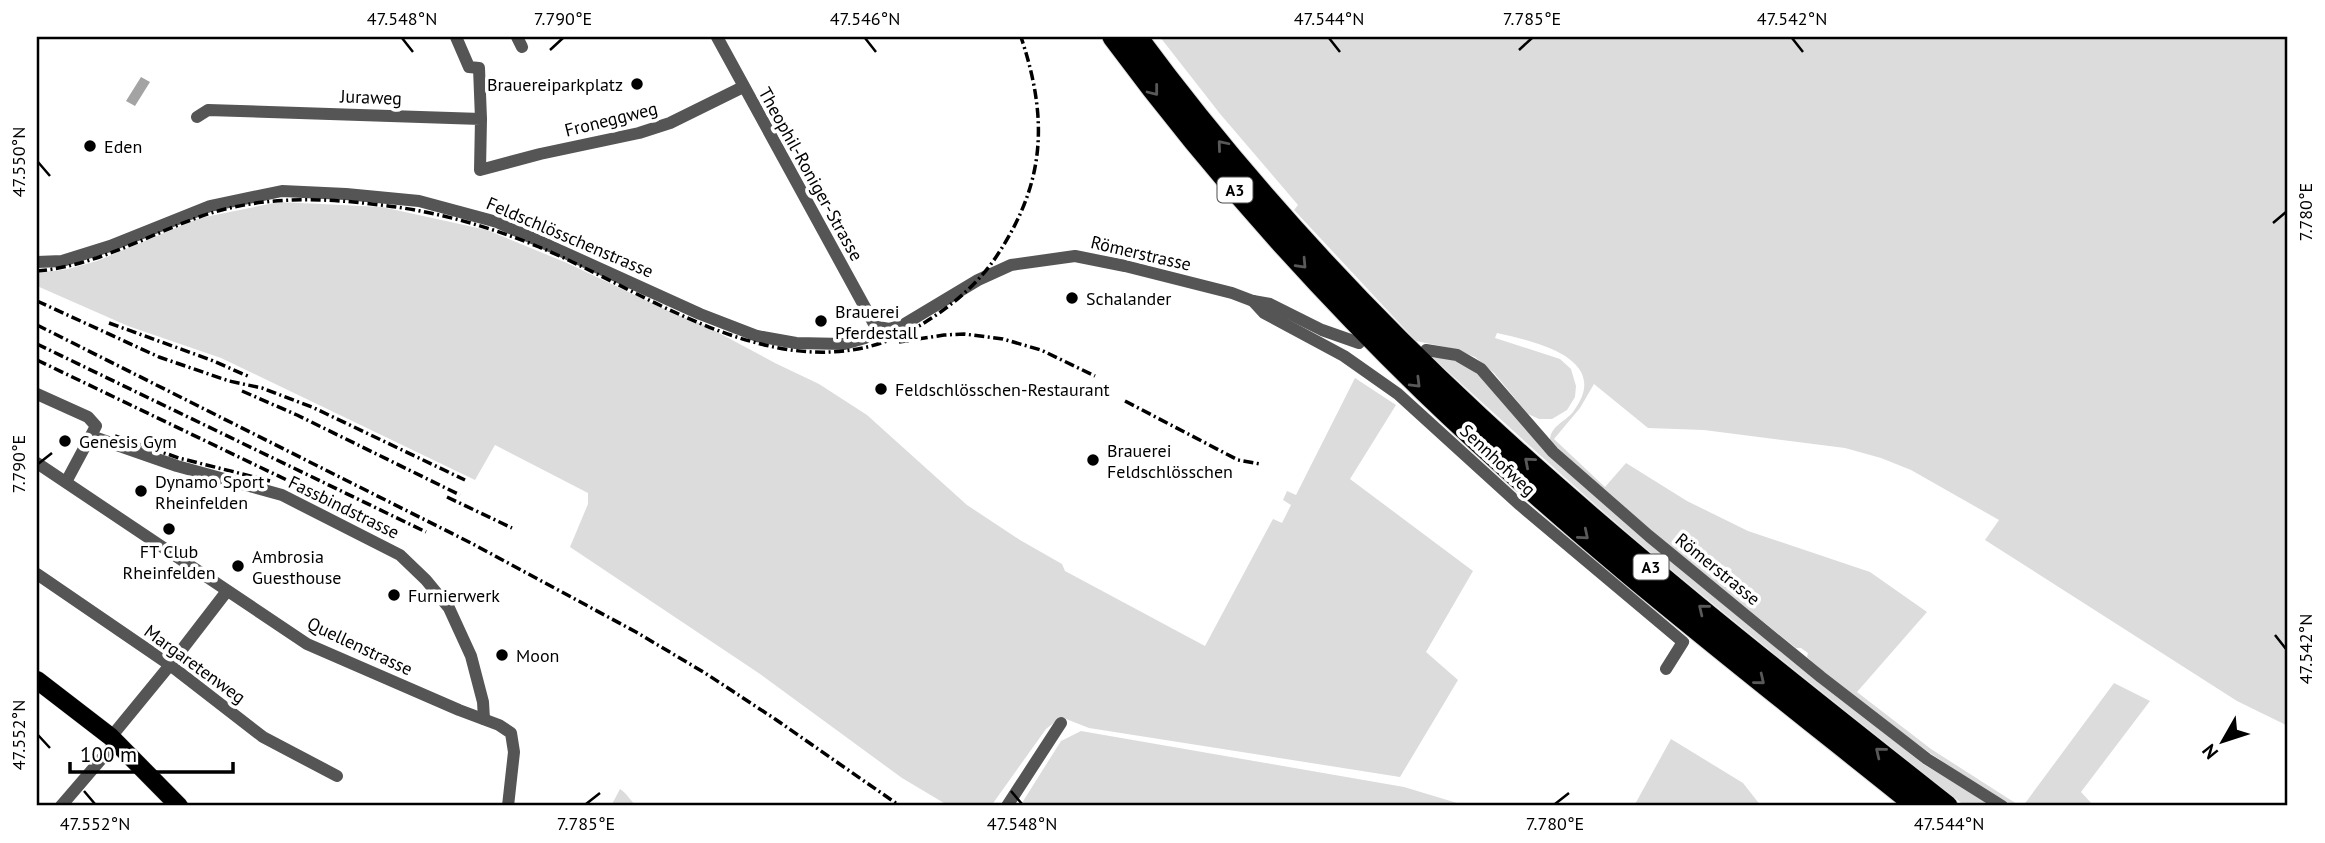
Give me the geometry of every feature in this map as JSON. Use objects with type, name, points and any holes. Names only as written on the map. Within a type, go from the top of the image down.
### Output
[{"type":"highway","name":"A3","points":[[1113,37],[1193,139],[1276,237],[1433,400],[1581,532],[1917,806]]},
{"type":"highway","name":"A3","points":[[1137,37],[1199,117],[1290,225],[1469,408],[1617,538],[1947,806]]},
{"type":"main road","points":[[37,680],[113,740],[179,806]]},
{"type":"street","points":[[456,37],[469,67],[479,68],[481,119]]},
{"type":"street","name":"Theophil-Roniger-Strasse","points":[[717,37],[878,327]]},
{"type":"street","name":"Froneggweg","points":[[481,119],[480,170],[540,153],[639,133],[670,122],[743,87]]},
{"type":"street","name":"Juraweg","points":[[203,113],[481,119]]},
{"type":"street","name":"Feldschlösschenstrasse","points":[[37,262],[62,261],[110,246],[210,206],[282,191],[346,194],[419,201],[497,222],[700,314],[757,336],[796,343],[844,344],[865,338],[878,327]]},
{"type":"street","name":"Römerstrasse","points":[[878,327],[889,329],[904,326],[978,280],[1011,265],[1075,256],[1125,265],[1270,304],[1322,330],[1359,343]]},
{"type":"street","name":"Sennhofweg","points":[[1253,301],[1264,313],[1344,356],[1398,394],[1520,505],[1683,642],[1666,669]]},
{"type":"street","name":"Römerstrasse","points":[[1426,350],[1457,355],[1481,369],[1553,452],[1639,527],[1821,677],[1927,759],[2002,806]]},
{"type":"street","points":[[37,394],[88,417],[96,425],[66,482]]},
{"type":"street","name":"Fassbindstrasse","points":[[91,436],[177,466],[282,495],[400,555],[426,580],[449,608],[471,656],[483,702],[484,719]]},
{"type":"street","name":"Quellenstrasse","points":[[37,463],[307,644],[511,733],[514,752],[509,806]]},
{"type":"street","name":"Margaretenweg","points":[[37,574],[170,665],[263,737],[337,776]]},
{"type":"street","points":[[61,806],[227,592]]},
{"type":"street","points":[[1007,806],[1061,723]]},
{"type":"shaded area","points":[[1160,37],[2288,37],[2288,726],[2237,701],[1985,540],[1999,520],[1911,470],[1845,448],[1704,430],[1648,428],[1594,384],[1580,408],[1554,439],[1605,487],[1626,463],[1687,501],[1748,531],[1870,572],[1927,612],[1857,692],[1931,749],[2020,806],[2011,806],[1932,754],[1855,698],[1807,657],[1808,653],[1796,648],[1653,533],[1550,441],[1552,432],[1573,412],[1583,393],[1583,378],[1576,365],[1564,355],[1512,336],[1497,333],[1495,338],[1560,359],[1571,369],[1576,386],[1575,397],[1567,410],[1552,419],[1539,419],[1528,414],[1494,373],[1475,357],[1455,349],[1416,341],[1294,210],[1298,205],[1221,115]]},
{"type":"shaded area","points":[[141,77],[150,82],[135,106],[126,101]]},
{"type":"shaded area","points":[[279,202],[382,207],[487,230],[704,325],[819,384],[867,415],[967,505],[1062,564],[1065,571],[1205,646],[1273,519],[1282,523],[1291,505],[1283,500],[1287,491],[1296,495],[1355,378],[1396,405],[1350,479],[1473,571],[1426,652],[1458,680],[1400,777],[1089,728],[1061,717],[1046,729],[991,806],[949,806],[902,778],[760,674],[570,547],[588,504],[588,493],[495,445],[475,480],[221,358],[128,326],[37,286],[37,273],[68,269],[97,261],[200,218]]},
{"type":"shaded area","points":[[1446,357],[1464,364],[1490,384],[1528,432],[1561,467],[1647,541],[1923,764],[1993,806],[1965,806],[1723,612],[1590,500],[1433,358]]},
{"type":"shaded area","points":[[2114,683],[2150,701],[2081,792],[2094,806],[2049,806],[2047,803],[2044,806],[2023,806]]},
{"type":"shaded area","points":[[1081,731],[1404,787],[1467,806],[1020,806],[1061,741]]},
{"type":"shaded area","points":[[1671,739],[1743,783],[1761,806],[1634,806]]},
{"type":"shaded area","points":[[620,789],[632,802],[637,806],[611,806]]},
{"type":"railway","points":[[37,271],[99,257],[199,217],[243,205],[288,200],[357,202],[421,211],[500,232],[539,247],[677,313],[725,333],[773,347],[822,352],[870,346],[919,326],[952,303],[972,286],[990,265],[1014,227],[1026,201],[1038,148],[1036,95],[1021,37]]},
{"type":"railway","points":[[37,301],[159,357],[229,381],[262,388],[312,407],[465,480]]},
{"type":"railway","points":[[109,323],[250,377]]},
{"type":"railway","points":[[37,325],[471,543],[636,632],[775,719],[900,806]]},
{"type":"railway","points":[[899,342],[964,334],[1003,339],[1041,350],[1095,376]]},
{"type":"railway","points":[[37,344],[426,532]]},
{"type":"railway","points":[[37,360],[370,520]]},
{"type":"railway","points":[[242,391],[460,495]]},
{"type":"railway","points":[[1125,401],[1238,460],[1260,464]]},
{"type":"railway","points":[[115,436],[179,458],[270,481]]},
{"type":"railway","points":[[447,497],[512,528]]},
{"type":"place","name":"Brauereiparkplatz","points":[[637,84]]},
{"type":"place","name":"Eden","points":[[90,146]]},
{"type":"place","name":"Schalander","points":[[1072,298]]},
{"type":"place","name":"Brauerei Pferdestall","points":[[821,321]]},
{"type":"place","name":"Feldschlösschen-Restaurant","points":[[881,389]]},
{"type":"place","name":"Genesis Gym","points":[[65,441]]},
{"type":"place","name":"Brauerei Feldschlösschen","points":[[1093,460]]},
{"type":"place","name":"Dynamo Sport Rheinfelden","points":[[141,491]]},
{"type":"place","name":"FT Club Rheinfelden","points":[[169,529]]},
{"type":"place","name":"Ambrosia Guesthouse","points":[[238,566]]},
{"type":"place","name":"Furnierwerk","points":[[394,595]]},
{"type":"place","name":"Moon","points":[[502,655]]}]
